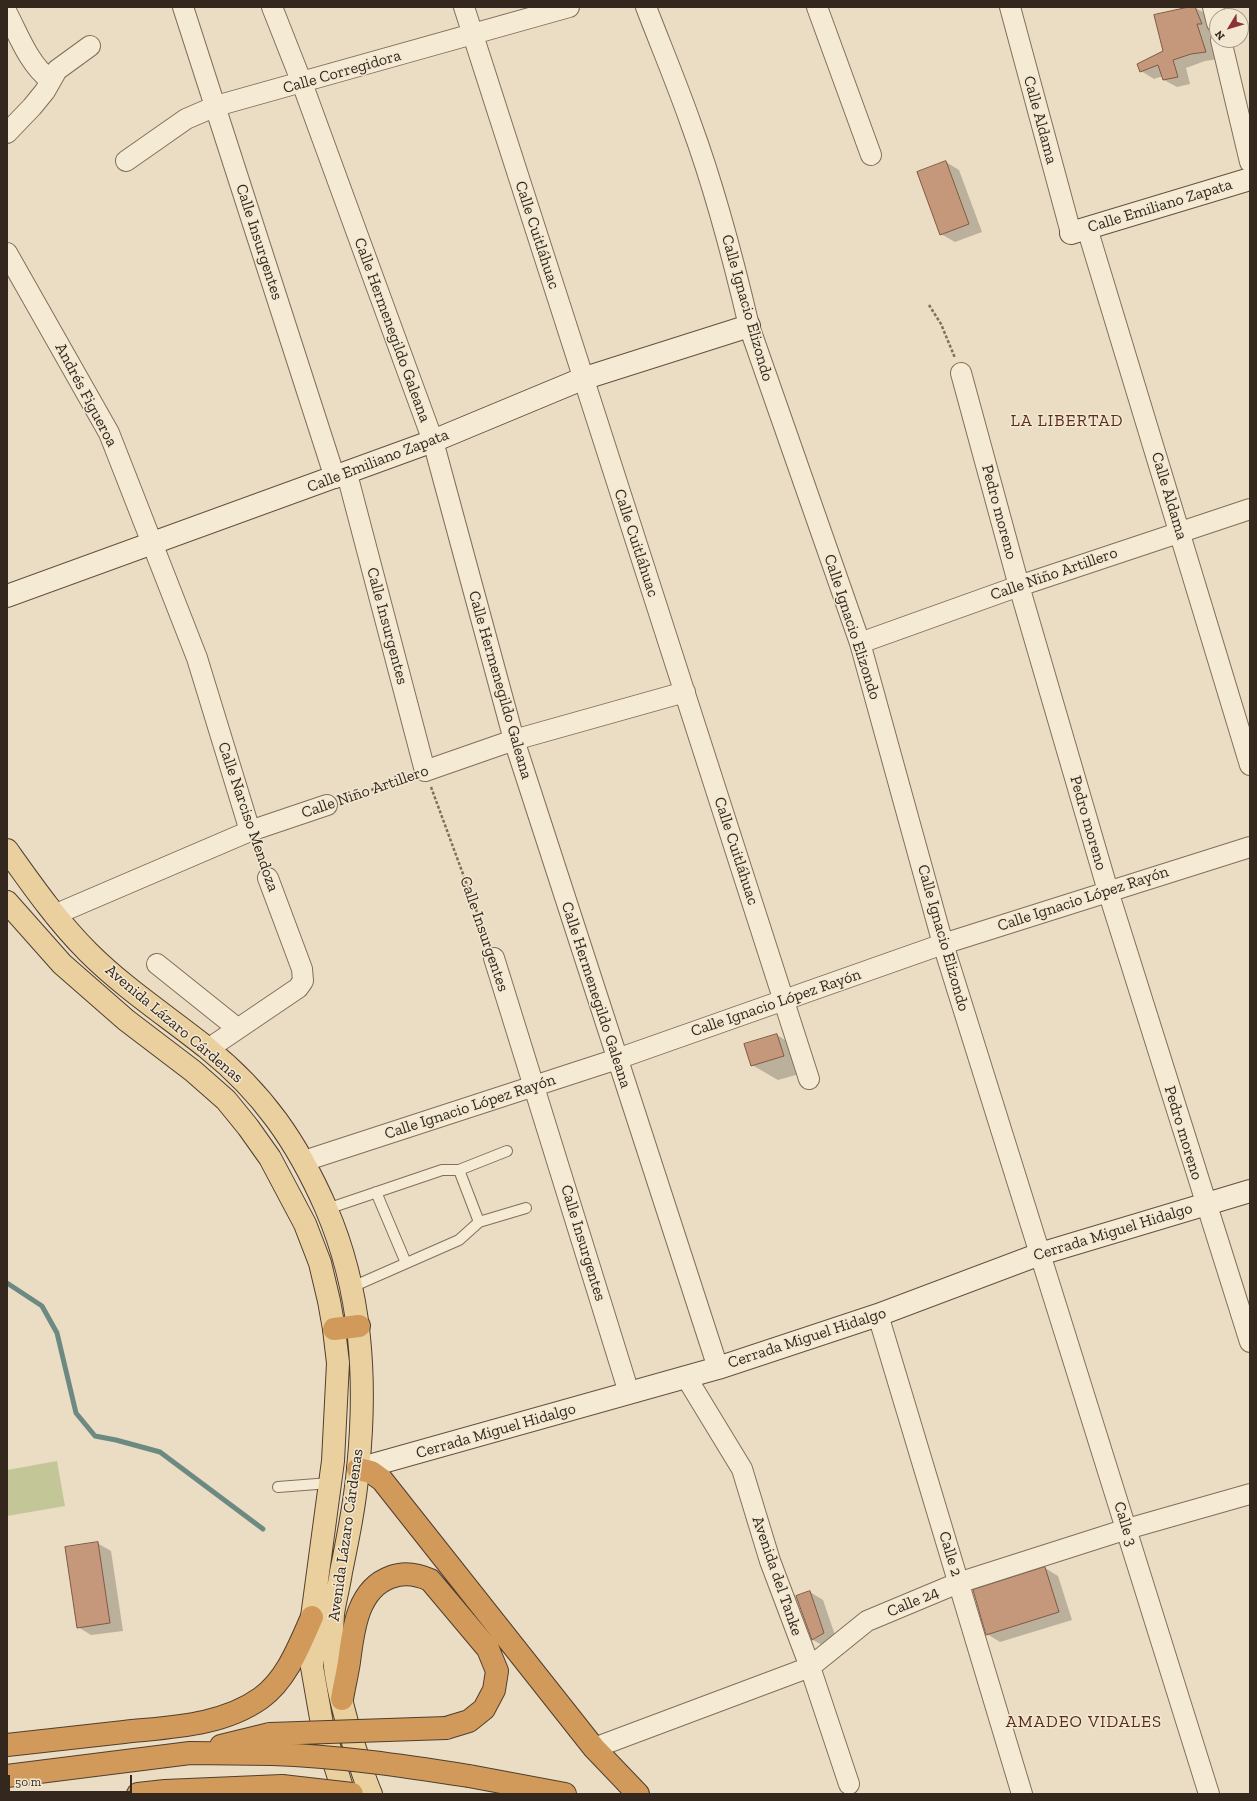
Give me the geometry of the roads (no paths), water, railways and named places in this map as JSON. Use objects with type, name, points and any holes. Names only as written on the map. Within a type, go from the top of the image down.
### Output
[{"type":"highway","points":[[334,1329],[359,1326]]},
{"type":"highway","points":[[358,1469],[371,1472],[382,1480],[594,1748],[638,1794]]},
{"type":"highway","points":[[7,1776],[271,1744],[446,1728],[470,1721],[484,1709],[494,1690],[497,1671],[488,1649],[430,1580],[420,1576],[400,1574],[382,1580],[368,1594],[357,1615],[351,1641],[342,1699]]},
{"type":"highway","points":[[7,1745],[206,1722],[238,1711],[261,1698],[282,1677],[296,1652],[312,1617]]},
{"type":"highway","points":[[271,1744],[469,1776],[565,1794]]},
{"type":"highway","points":[[138,1794],[165,1791],[282,1786],[340,1793]]},
{"type":"main road","name":"Avenida Lázaro Cárdenas","points":[[7,850],[54,915],[88,952],[123,984],[208,1049],[237,1074],[268,1107],[304,1161],[327,1209],[352,1287],[361,1345],[362,1402],[358,1469],[350,1526],[333,1614],[333,1660],[348,1727],[371,1794]]},
{"type":"main road","name":"Avenida Lázaro Cárdenas","points":[[8,907],[62,964],[126,1020],[192,1071],[226,1100],[248,1127],[270,1158],[305,1224],[320,1263],[334,1329],[338,1363],[330,1483],[312,1617],[312,1668],[322,1724],[340,1793]]},
{"type":"street","name":"Calle Insurgentes","points":[[183,7],[341,476],[425,771]]},
{"type":"street","name":"Calle Hermenegildo Galeana","points":[[272,7],[302,83],[433,441],[514,740],[718,1368]]},
{"type":"street","name":"Calle Cuitláhuac","points":[[464,7],[582,378],[685,692],[809,1079]]},
{"type":"street","name":"Calle Corregidora","points":[[126,161],[186,119],[216,106],[569,7]]},
{"type":"street","name":"Calle Ignacio Elizondo","points":[[646,7],[694,132],[722,222],[749,326],[860,643],[943,944],[1040,1254]]},
{"type":"street","points":[[817,7],[871,155]]},
{"type":"street","name":"Calle Aldama","points":[[1010,7],[1079,230],[1180,532],[1250,765]]},
{"type":"street","points":[[7,14],[33,61],[42,73],[50,80]]},
{"type":"street","points":[[7,133],[32,108],[57,70],[90,46]]},
{"type":"street","points":[[1223,48],[1250,162]]},
{"type":"street","name":"Calle Emiliano Zapata","points":[[1079,230],[1250,179]]},
{"type":"street","name":"Andrés Figueroa","points":[[7,254],[13,276],[109,433],[152,542]]},
{"type":"street","name":"Calle Emiliano Zapata","points":[[7,596],[152,542],[341,476],[433,441],[582,378],[749,326]]},
{"type":"street","name":"Pedro moreno","points":[[961,373],[1019,586],[1108,891],[1250,1342]]},
{"type":"street","name":"Calle Niño Artillero","points":[[860,643],[1019,586],[1250,510]]},
{"type":"street","name":"Calle Narciso Mendoza","points":[[152,542],[197,658],[250,831]]},
{"type":"street","name":"Calle Niño Artillero","points":[[425,771],[514,740],[685,692]]},
{"type":"street","name":"Calle Niño Artillero","points":[[54,915],[250,831],[327,805]]},
{"type":"street","name":"Calle Ignacio López Rayón","points":[[304,1161],[617,1059],[943,944],[1250,847]]},
{"type":"street","name":"Calle Narciso Mendoza","points":[[208,1049],[298,988],[303,981],[302,969],[268,878]]},
{"type":"street","name":"Calle Insurgentes","points":[[494,958],[629,1394]]},
{"type":"street","points":[[157,964],[238,1028]]},
{"type":"street","name":"Cerrada Miguel Hidalgo","points":[[358,1469],[718,1368],[878,1315],[1040,1254],[1250,1191]]},
{"type":"street","name":"Calle 3","points":[[1040,1254],[1209,1794]]},
{"type":"street","name":"Calle 2","points":[[878,1315],[1022,1794]]},
{"type":"street","name":"Avenida del Tanke","points":[[686,1377],[742,1469],[770,1561],[810,1667],[849,1784]]},
{"type":"street","name":"Calle 24","points":[[594,1748],[810,1667],[867,1621],[958,1583],[1126,1529],[1250,1494]]},
{"type":"lane","points":[[327,1209],[442,1170],[459,1170],[507,1151]]},
{"type":"lane","points":[[459,1170],[479,1222]]},
{"type":"lane","points":[[376,1192],[406,1263]]},
{"type":"lane","points":[[352,1287],[459,1240],[479,1222],[526,1208]]},
{"type":"lane","points":[[278,1488],[330,1483]]},
{"type":"waterway","points":[[7,1283],[42,1306],[57,1333],[76,1413],[95,1436],[160,1452],[263,1529]]},
{"type":"district","name":"LA LIBERTAD","points":[[1067,421]]},
{"type":"district","name":"AMADEO VIDALES","points":[[1084,1722]]}]
